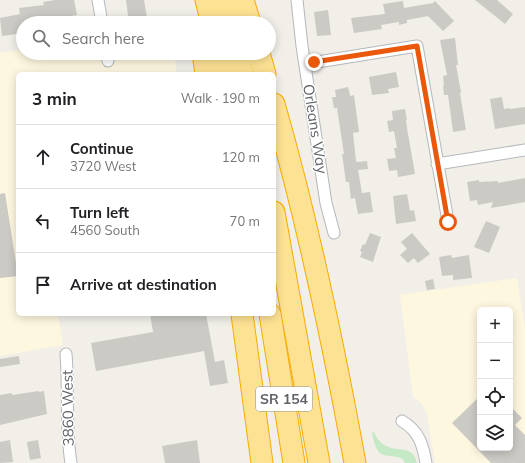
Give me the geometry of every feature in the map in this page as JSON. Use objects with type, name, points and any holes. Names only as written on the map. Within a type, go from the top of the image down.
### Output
[{"type":"highway","points":[[196,0],[198,16]]},
{"type":"highway","points":[[206,0],[210,16]]},
{"type":"highway","points":[[227,0],[230,16]]},
{"type":"highway","points":[[243,0],[248,16]]},
{"type":"highway","points":[[204,60],[206,72]]},
{"type":"highway","points":[[220,60],[223,72]]},
{"type":"highway","points":[[240,60],[243,72]]},
{"type":"highway","points":[[261,60],[264,72]]},
{"type":"highway","points":[[276,111],[298,191],[319,278],[355,463]]},
{"type":"highway","name":"SR 154","points":[[276,223],[319,463]]},
{"type":"highway","points":[[242,316],[262,463]]},
{"type":"highway","name":"SR 154","points":[[270,316],[294,463]]},
{"type":"street","points":[[98,0],[101,16]]},
{"type":"street","name":"Orleans Way","points":[[297,0],[326,203],[334,233]]},
{"type":"street","points":[[305,64],[417,46],[448,222]]},
{"type":"street","points":[[437,164],[525,150]]},
{"type":"street","name":"3860 West","points":[[66,354],[68,381],[68,438],[71,463]]},
{"type":"street","points":[[402,421],[412,428],[420,438],[423,444],[426,463]]},
{"type":"shaded area","points":[[16,51],[16,60],[175,60],[177,72],[16,72],[16,316],[58,316],[63,345],[0,356],[0,53]]},
{"type":"shaded area","points":[[517,278],[525,328],[525,463],[435,463],[427,415],[422,404],[413,397],[400,295]]},
{"type":"green space","points":[[374,432],[384,445],[412,453],[417,463],[405,463],[400,458],[381,454],[375,445],[372,433]]},
{"type":"building","points":[[55,0],[74,0],[77,15],[16,16],[16,34],[2,36],[0,18],[20,14],[19,8],[44,5],[43,2]]},
{"type":"building","points":[[126,0],[144,0],[147,16],[128,16]]},
{"type":"building","points":[[475,0],[497,0],[513,14],[505,24]]},
{"type":"building","points":[[403,1],[404,8],[433,3],[435,1],[454,21],[443,31],[428,16],[407,20],[407,23],[399,25],[399,22],[381,25],[382,29],[354,33],[351,18],[385,14],[383,4]]},
{"type":"building","points":[[328,10],[331,35],[317,36],[314,12]]},
{"type":"building","points":[[455,38],[458,65],[456,65],[466,130],[453,132],[448,95],[444,95],[443,76],[447,75],[440,40]]},
{"type":"building","points":[[396,72],[399,87],[388,89],[389,93],[372,95],[369,77]]},
{"type":"building","points":[[348,87],[350,96],[354,95],[359,132],[353,133],[356,161],[367,161],[368,169],[358,170],[362,193],[370,192],[373,212],[358,214],[355,198],[351,199],[349,182],[346,182],[342,154],[344,154],[337,108],[334,108],[332,97],[336,97],[335,90]]},
{"type":"building","points":[[502,97],[504,109],[525,107],[525,124],[495,129],[490,99]]},
{"type":"building","points":[[405,109],[415,174],[398,177],[397,170],[389,171],[387,159],[396,158],[394,148],[397,148],[394,131],[389,132],[387,121],[393,120],[392,111]]},
{"type":"building","points":[[525,178],[525,202],[491,208],[493,202],[478,205],[477,200],[470,201],[467,182],[479,180],[479,182],[498,181],[498,183]]},
{"type":"building","points":[[5,193],[16,263],[16,276],[0,278],[0,194]]},
{"type":"building","points":[[407,194],[410,211],[414,210],[416,221],[396,224],[393,196]]},
{"type":"building","points":[[486,221],[500,227],[489,253],[474,247]]},
{"type":"building","points":[[370,233],[381,237],[373,262],[360,257],[362,252],[360,251],[363,244],[365,245]]},
{"type":"building","points":[[412,233],[430,254],[418,263],[414,258],[408,263],[400,255],[407,249],[401,242]]},
{"type":"building","points":[[451,255],[452,258],[469,255],[472,278],[453,280],[453,275],[442,276],[439,257]]},
{"type":"building","points":[[433,279],[435,289],[427,290],[425,281]]},
{"type":"building","points":[[150,316],[206,316],[215,362],[224,360],[228,383],[210,386],[204,351],[96,371],[91,343],[153,332]]},
{"type":"building","points":[[19,356],[20,364],[0,367],[0,359]]},
{"type":"building","points":[[44,391],[47,414],[0,425],[0,395],[12,393],[12,395]]},
{"type":"building","points":[[477,399],[477,449],[452,423]]},
{"type":"building","points":[[513,409],[522,418],[515,425],[525,435],[525,463],[491,463],[479,451],[513,451]]},
{"type":"building","points":[[10,440],[13,462],[0,463],[0,442]]},
{"type":"building","points":[[38,440],[41,458],[30,460],[27,442]]},
{"type":"building","points":[[197,440],[200,463],[165,463],[162,446]]},
{"type":"route","points":[[314,62],[417,46],[448,222]]}]
